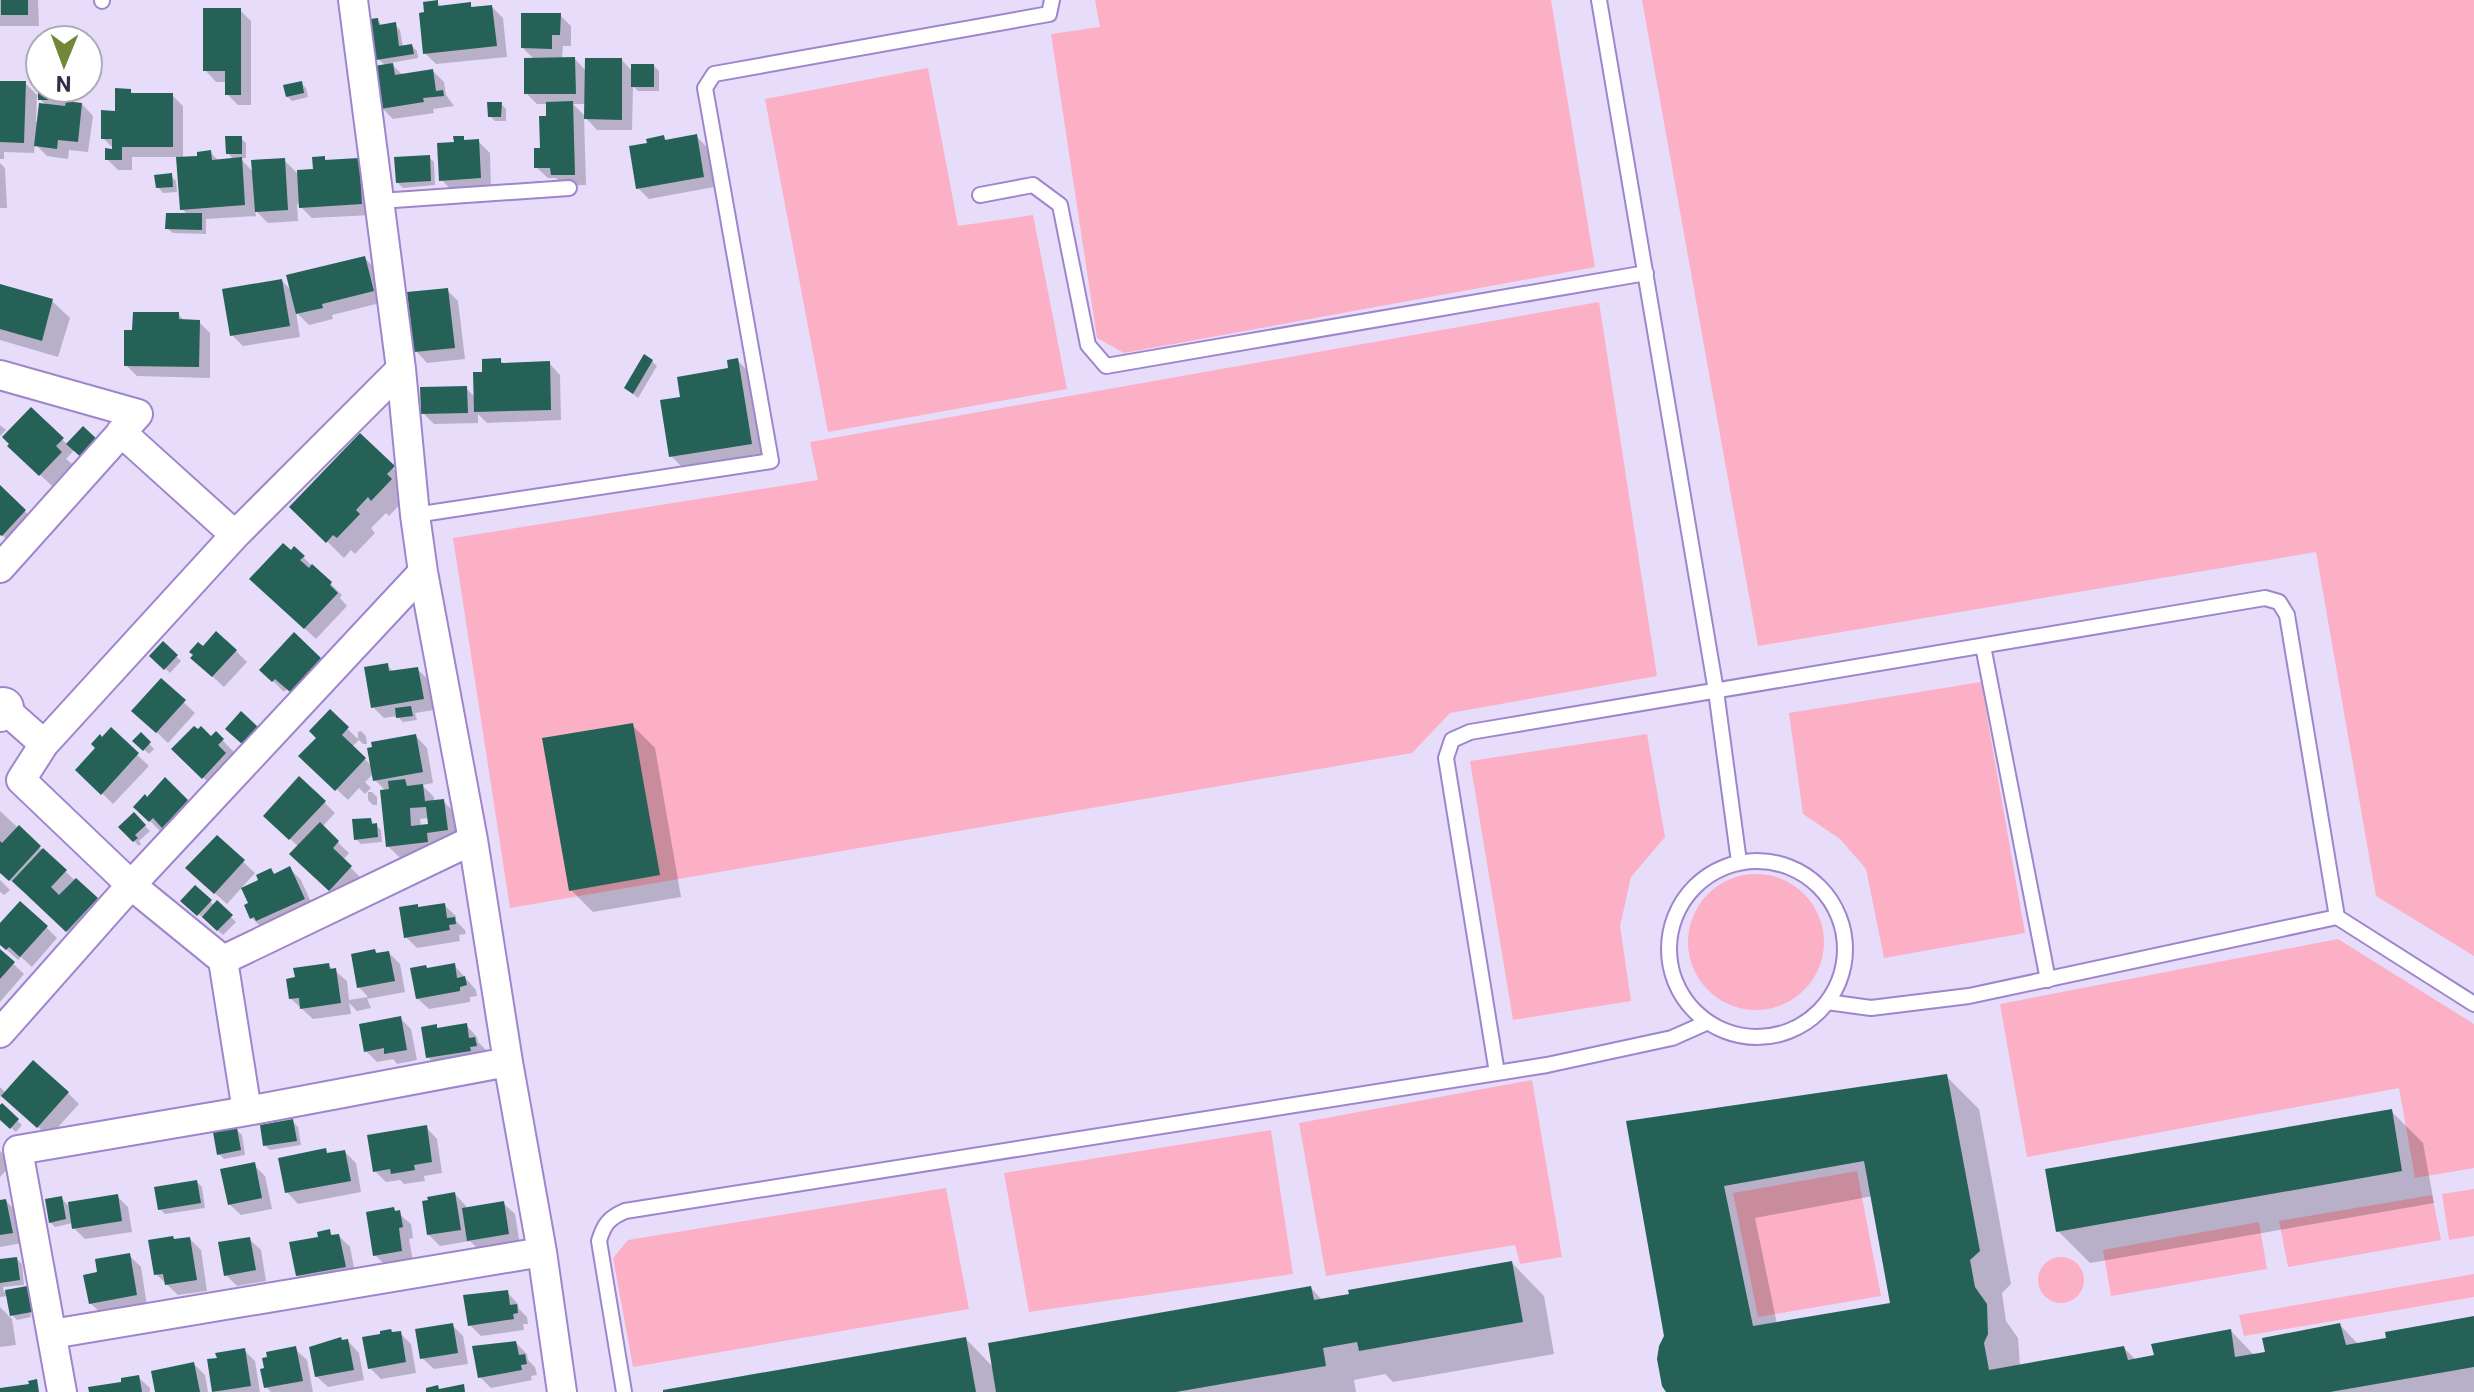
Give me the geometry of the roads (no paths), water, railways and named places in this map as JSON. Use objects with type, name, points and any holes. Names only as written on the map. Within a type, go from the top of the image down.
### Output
[{"type":"street","points":[[353,0],[401,369],[423,572],[473,840],[542,1252],[562,1392]]},
{"type":"street","points":[[247,1111],[223,960],[131,885],[21,780],[44,744],[235,535],[401,369]]},
{"type":"street","points":[[0,375],[138,414],[0,568]]},
{"type":"street","points":[[121,432],[235,535]]},
{"type":"street","points":[[0,1033],[131,885],[423,572]]},
{"type":"street","points":[[1,708],[44,744]]},
{"type":"street","points":[[223,960],[473,840]]},
{"type":"street","points":[[62,1392],[18,1150],[508,1062]]},
{"type":"street","points":[[52,1334],[542,1252]]},
{"type":"lane","points":[[415,515],[771,461],[705,88],[714,74],[1049,14],[1052,0]]},
{"type":"lane","points":[[1599,0],[1716,691],[1739,862]]},
{"type":"lane","points":[[980,195],[1033,185],[1060,205],[1088,345],[1106,366],[1646,273]]},
{"type":"lane","points":[[380,201],[569,188]]},
{"type":"lane","points":[[1497,1073],[1446,758],[1452,740],[1470,732],[2265,598],[2279,602],[2287,615],[2337,917]]},
{"type":"lane","points":[[1983,646],[2048,980]]},
{"type":"lane","points":[[1764,861],[1789,867],[1813,880],[1829,898],[1843,928],[1845,958],[1838,984],[1827,1002],[1798,1027],[1768,1036],[1733,1034],[1708,1022],[1684,999],[1673,978],[1668,955],[1670,928],[1682,901],[1699,882],[1718,869],[1739,862],[1764,861]]},
{"type":"lane","points":[[1827,1002],[1871,1008],[1969,996],[2337,917],[2474,1004]]},
{"type":"lane","points":[[624,1392],[599,1241],[603,1226],[611,1217],[625,1211],[1547,1065],[1672,1038],[1708,1022]]}]
